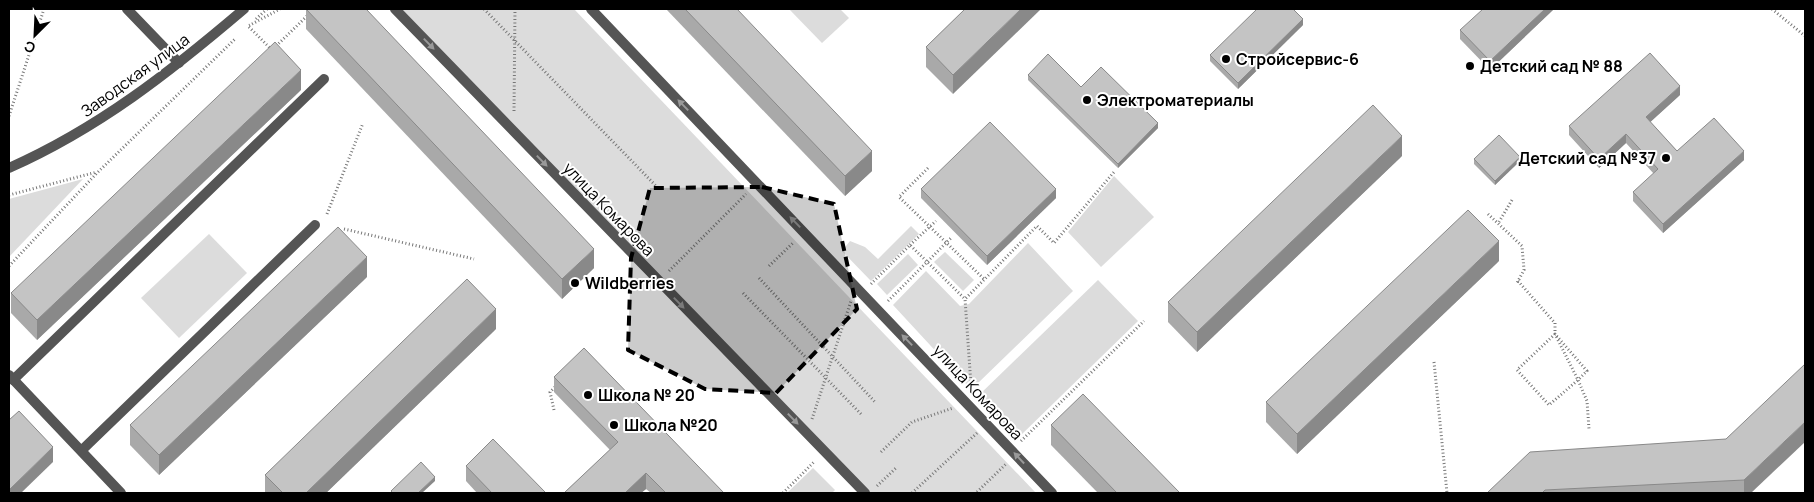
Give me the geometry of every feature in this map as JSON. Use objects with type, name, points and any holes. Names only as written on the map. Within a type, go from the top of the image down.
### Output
[{"type":"street","points":[[127,9],[179,63]]},
{"type":"street","name":"Заводская улица","points":[[9,168],[47,151],[113,112],[179,63],[244,9]]},
{"type":"street","name":"улица Комарова","points":[[395,9],[658,282],[865,493]]},
{"type":"street","name":"улица Комарова","points":[[591,9],[1052,493]]},
{"type":"street","points":[[122,493],[11,378],[324,79]]},
{"type":"street","points":[[82,450],[315,225]]},
{"type":"path","points":[[9,116],[44,9]]},
{"type":"path","points":[[9,266],[98,172],[267,9]]},
{"type":"path","points":[[248,26],[280,9]]},
{"type":"path","points":[[484,9],[658,188]]},
{"type":"path","points":[[514,119],[515,9]]},
{"type":"path","points":[[1772,9],[1805,36]]},
{"type":"path","points":[[248,26],[272,50],[308,15]]},
{"type":"path","points":[[327,214],[363,124]]},
{"type":"path","points":[[928,168],[899,197],[984,280]]},
{"type":"path","points":[[9,195],[98,172]]},
{"type":"path","points":[[965,299],[1037,226],[1054,244],[1114,172]]},
{"type":"path","points":[[658,282],[749,192]]},
{"type":"path","points":[[1499,222],[1512,200]]},
{"type":"path","points":[[1488,214],[1499,222],[1522,246],[1524,270],[1518,282],[1555,323],[1555,334],[1587,401],[1589,429]]},
{"type":"path","points":[[869,286],[936,221]]},
{"type":"path","points":[[344,228],[474,259]]},
{"type":"path","points":[[886,303],[952,237]]},
{"type":"path","points":[[770,266],[796,240]]},
{"type":"path","points":[[910,246],[965,299],[971,394]]},
{"type":"path","points":[[759,278],[876,403]]},
{"type":"path","points":[[743,293],[862,414]]},
{"type":"path","points":[[807,434],[852,298]]},
{"type":"path","points":[[1017,444],[1144,321]]},
{"type":"path","points":[[1555,334],[1588,371],[1549,405],[1517,370],[1555,334]]},
{"type":"path","points":[[1434,362],[1447,493]]},
{"type":"path","points":[[554,410],[550,392],[557,385]]},
{"type":"path","points":[[881,452],[912,422],[954,408]]},
{"type":"path","points":[[912,493],[978,433]]},
{"type":"path","points":[[783,493],[818,458]]},
{"type":"path","points":[[978,492],[1007,464]]},
{"type":"path","points":[[876,487],[896,468]]},
{"type":"highlighted area","points":[[762,187],[834,204],[857,309],[776,393],[705,389],[628,350],[631,258],[650,188]]},
{"type":"shaded area","points":[[400,9],[574,9],[1036,493],[870,493]]},
{"type":"shaded area","points":[[789,9],[840,9],[849,18],[822,43]]},
{"type":"shaded area","points":[[1114,176],[1154,217],[1101,267],[1068,232]]},
{"type":"shaded area","points":[[83,179],[9,257],[9,199]]},
{"type":"shaded area","points":[[911,226],[919,234],[871,281],[842,251],[850,241],[865,247],[878,259]]},
{"type":"shaded area","points":[[209,234],[247,273],[179,338],[141,298]]},
{"type":"shaded area","points":[[1028,243],[1073,291],[977,384],[967,385],[893,305],[926,271],[960,306],[969,304]]},
{"type":"shaded area","points":[[945,252],[974,280],[963,291],[934,262]]},
{"type":"shaded area","points":[[908,254],[918,265],[887,295],[877,284]]},
{"type":"shaded area","points":[[1098,280],[1138,321],[1018,438],[978,396]]},
{"type":"shaded area","points":[[813,468],[835,490],[832,493],[787,493]]},
{"type":"building","points":[[306,9],[366,9],[594,249],[562,279]]},
{"type":"building","points":[[685,9],[737,9],[872,151],[845,176]]},
{"type":"building","points":[[965,9],[1021,9],[953,75],[926,47]]},
{"type":"building","points":[[1257,9],[1293,9],[1303,19],[1238,83],[1210,55]]},
{"type":"building","points":[[1483,9],[1545,9],[1490,61],[1460,30]]},
{"type":"building","points":[[275,42],[301,70],[37,320],[11,293]]},
{"type":"building","points":[[1650,53],[1680,86],[1646,117],[1677,151],[1714,118],[1744,151],[1663,224],[1633,192],[1658,169],[1626,134],[1599,159],[1569,126]]},
{"type":"building","points":[[1048,54],[1081,87],[1101,67],[1158,123],[1118,164],[1028,75]]},
{"type":"building","points":[[1373,105],[1402,136],[1197,332],[1168,302]]},
{"type":"building","points":[[990,122],[1056,189],[987,256],[921,189]]},
{"type":"building","points":[[1499,135],[1520,157],[1495,181],[1474,159]]},
{"type":"building","points":[[1468,210],[1499,241],[1297,434],[1266,402]]},
{"type":"building","points":[[338,227],[367,257],[159,455],[130,425]]},
{"type":"building","points":[[467,279],[496,309],[306,493],[283,493],[265,475]]},
{"type":"building","name":"Школа №20","points":[[584,348],[724,493],[666,493],[646,473],[625,493],[564,493],[618,442],[554,377]]},
{"type":"building","points":[[1805,364],[1805,422],[1744,480],[1545,490],[1542,493],[1487,493],[1530,452],[1726,439]]},
{"type":"building","points":[[1083,394],[1180,493],[1117,493],[1051,425]]},
{"type":"building","points":[[19,411],[53,447],[9,490],[9,420]]},
{"type":"building","points":[[493,439],[546,493],[492,493],[466,466]]},
{"type":"building","points":[[421,462],[435,477],[418,493],[393,493],[391,491]]},
{"type":"place","name":"Стройсервис-6","points":[[1226,59]]},
{"type":"place","name":"Детский сад № 88","points":[[1470,66]]},
{"type":"place","name":"Электроматериалы","points":[[1087,100]]},
{"type":"place","name":"Детский сад №37","points":[[1666,158]]},
{"type":"place","name":"Wildberries","points":[[575,283]]},
{"type":"place","name":"Школа № 20","points":[[588,395]]},
{"type":"place","name":"Школа №20","points":[[614,425]]}]
